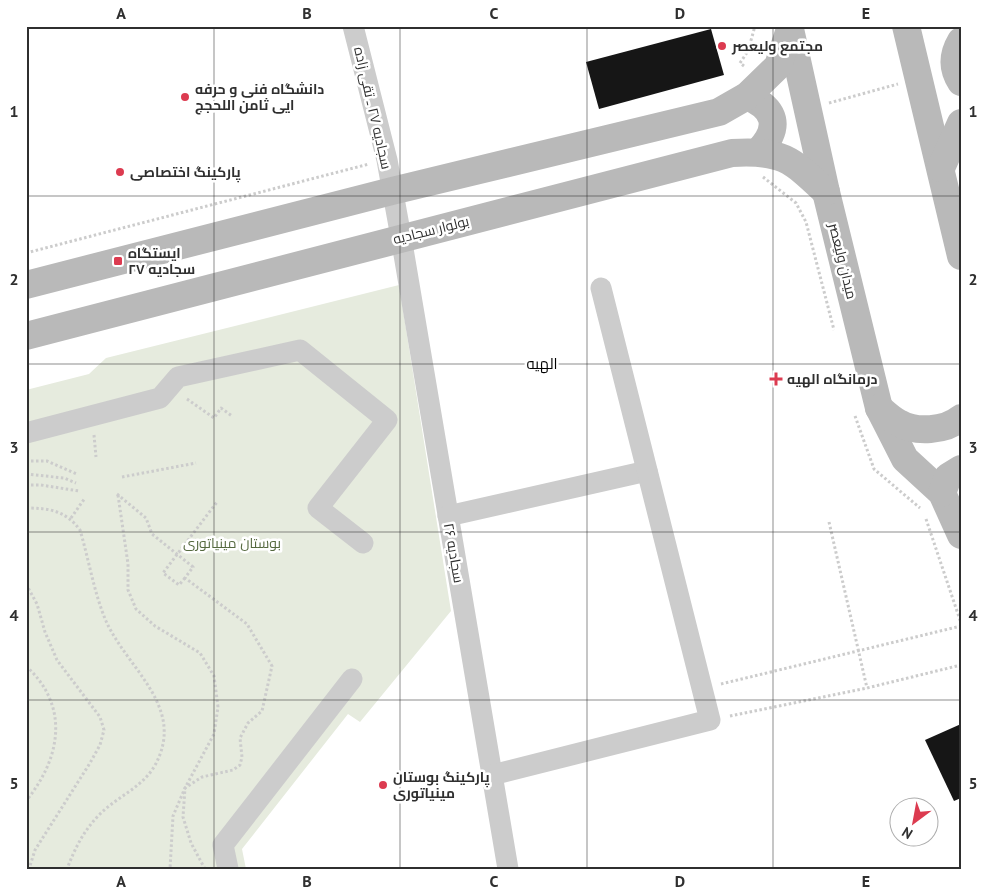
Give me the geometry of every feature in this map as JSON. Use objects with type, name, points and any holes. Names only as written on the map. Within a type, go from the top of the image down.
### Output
[{"type":"main road","points":[[906,26],[961,256]]},
{"type":"main road","points":[[946,26],[961,30]]},
{"type":"main road","points":[[26,285],[392,191],[719,112],[747,96],[778,66],[790,28]]},
{"type":"main road","name":"میدان ولیعصر","points":[[790,28],[826,192],[879,408],[905,460],[942,493]]},
{"type":"main road","points":[[961,41],[954,55],[954,69],[961,82]]},
{"type":"main road","points":[[747,96],[764,103],[773,119],[771,137],[759,151]]},
{"type":"main road","points":[[941,168],[961,123]]},
{"type":"main road","name":"بولوار سجادیه","points":[[26,336],[401,237],[732,153],[759,151],[778,155],[798,165],[826,192]]},
{"type":"main road","points":[[879,408],[899,423],[918,429],[938,428],[961,418]]},
{"type":"main road","points":[[961,469],[948,477],[942,493],[961,535]]},
{"type":"street","name":"سجادیه ۲۷ ـ تقی زاده","points":[[353,26],[386,160],[401,237]]},
{"type":"street","name":"سجادیه ۲۶","points":[[401,237],[508,869]]},
{"type":"street","points":[[492,775],[710,720],[601,288]]},
{"type":"street","points":[[26,433],[160,398],[178,377],[300,350],[387,420],[318,508],[363,543]]},
{"type":"street","points":[[448,516],[647,471]]},
{"type":"street","points":[[228,869],[223,845],[352,679]]},
{"type":"path","points":[[808,109],[919,78]]},
{"type":"path","points":[[26,253],[386,160]]},
{"type":"path","points":[[170,386],[214,418],[221,408],[232,416]]},
{"type":"path","points":[[26,461],[47,461],[77,474]]},
{"type":"path","points":[[122,477],[196,463]]},
{"type":"path","points":[[26,474],[64,478],[76,483]]},
{"type":"path","points":[[26,485],[41,485],[79,491]]},
{"type":"path","points":[[170,869],[173,816],[185,788],[214,734],[218,707],[214,676],[200,653],[155,626],[136,609],[128,590],[128,564],[118,494],[146,518],[152,534],[178,554],[194,566],[180,585],[163,572],[178,554],[217,502]]},
{"type":"path","points":[[71,518],[85,498]]},
{"type":"path","points":[[26,508],[50,509],[71,518],[80,530],[106,620],[116,639],[154,694],[165,722],[163,746],[153,768],[134,789],[100,813],[80,838],[67,869]]},
{"type":"path","points":[[829,522],[867,688]]},
{"type":"path","points":[[185,578],[247,624],[272,666],[262,711],[248,723],[240,738],[242,756],[240,765],[233,770],[202,778],[185,788]]},
{"type":"path","points":[[26,584],[37,604],[45,632],[57,660],[100,717],[104,730],[100,745],[90,763],[64,801],[35,850],[29,869]]},
{"type":"path","points":[[702,688],[961,626]]},
{"type":"path","points":[[710,720],[867,688],[961,665]]},
{"type":"path","points":[[26,666],[49,694],[55,709],[57,730],[52,755],[44,774],[26,801]]},
{"type":"path","points":[[185,788],[184,817],[191,844],[205,869]]},
{"type":"green space","name":"بوستان مینیاتوری","points":[[399,285],[451,611],[360,722],[348,714],[242,849],[246,869],[26,869],[26,390],[89,374],[106,358]]},
{"type":"building","points":[[711,29],[724,75],[599,109],[586,62]]},
{"type":"building","points":[[961,724],[961,798],[954,801],[925,740]]},
{"type":"place","name":"مجتمع ولیعصر","points":[[722,46]]},
{"type":"place","name":"دانشگاه فنی و حرفه ایی ثامن اللحجج","points":[[185,97]]},
{"type":"place","name":"پارکینگ اختصاصی","points":[[120,172]]},
{"type":"place","name":"ایستگاه سجادیه ۲۷","points":[[118,261]]},
{"type":"place","name":"درمانگاه الهیه","points":[[776,379]]},
{"type":"place","name":"پارکینگ بوستان مینیاتوری","points":[[383,785]]},
{"type":"district","name":"الهیه","points":[[542,363]]}]
